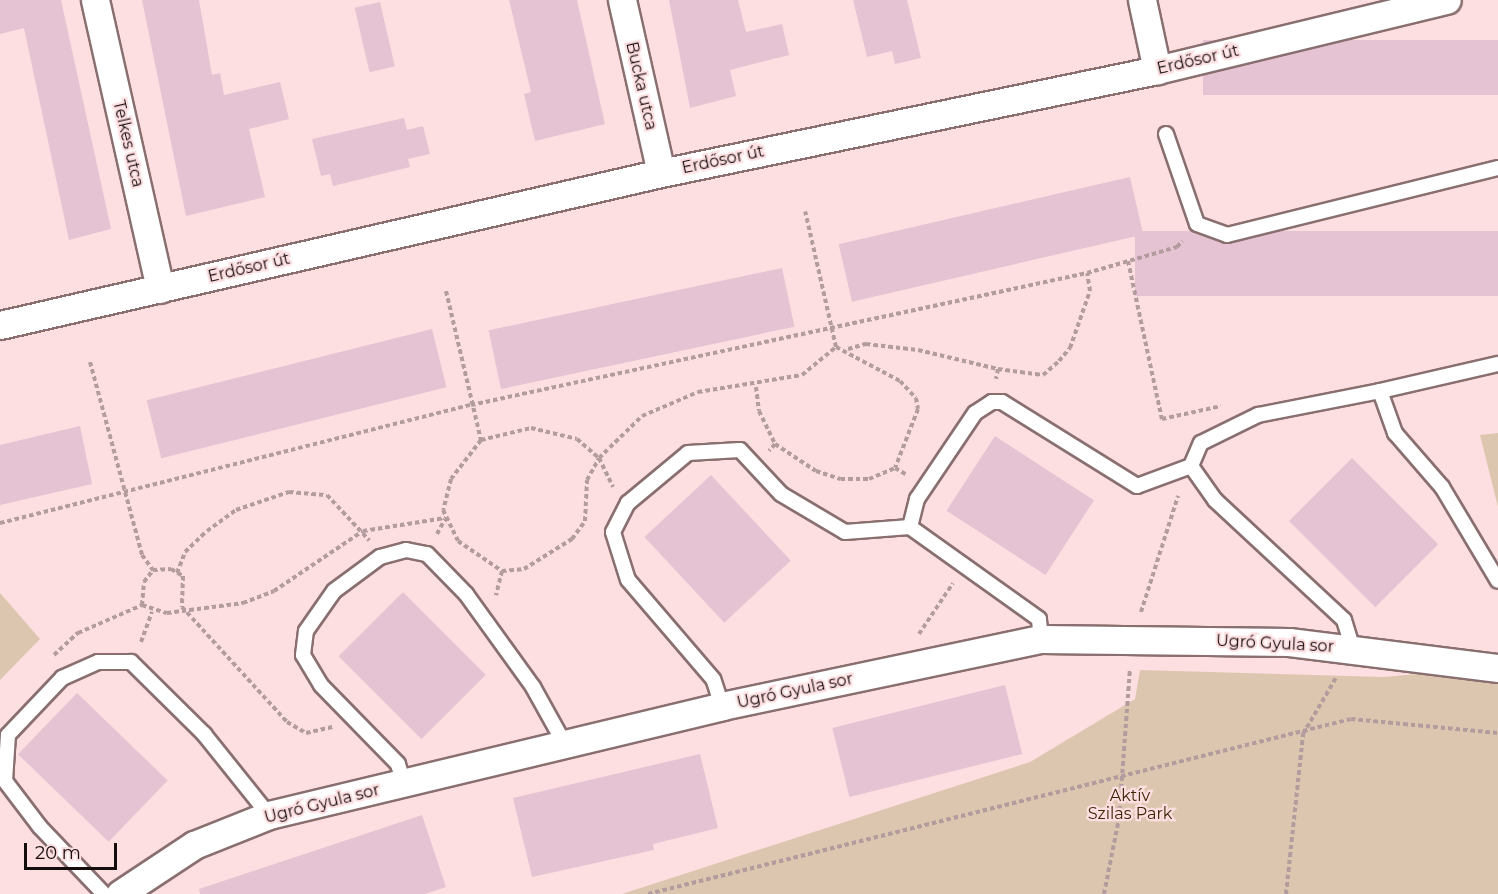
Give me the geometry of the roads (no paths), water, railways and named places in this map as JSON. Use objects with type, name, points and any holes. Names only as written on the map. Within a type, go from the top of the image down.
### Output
[{"type":"street","name":"Telkes utca","points":[[95,0],[160,289]]},
{"type":"street","name":"Bucka utca","points":[[622,0],[661,173]]},
{"type":"street","points":[[1142,0],[1158,70]]},
{"type":"street","name":"Erdősor út","points":[[0,325],[661,173],[1158,70],[1447,0]]},
{"type":"street","name":"Ugró Gyula sor","points":[[120,894],[194,845],[268,816],[722,706],[1041,639],[1289,642],[1498,668]]},
{"type":"lane","points":[[1166,134],[1197,224],[1227,235],[1498,168]]},
{"type":"lane","points":[[910,527],[925,487],[975,413],[992,402],[1002,402],[1137,486],[1191,466],[1201,443],[1258,415],[1380,391],[1498,364]]},
{"type":"lane","points":[[1380,391],[1395,433],[1442,487],[1498,581]]},
{"type":"lane","points":[[722,706],[713,679],[628,580],[613,532],[628,502],[687,453],[740,450],[781,494],[845,532],[910,527],[1039,619],[1041,639]]},
{"type":"lane","points":[[1191,466],[1215,501],[1344,620],[1353,650]]},
{"type":"lane","points":[[404,784],[398,764],[321,685],[303,655],[306,631],[334,591],[380,557],[406,550],[427,554],[466,594],[480,618],[533,687],[564,743]]},
{"type":"lane","points":[[105,894],[40,827],[5,781],[3,759],[8,735],[62,678],[98,662],[130,662],[204,734],[268,816]]},
{"type":"park label","name":"Aktív Szilas Park","points":[[1130,805]]}]
